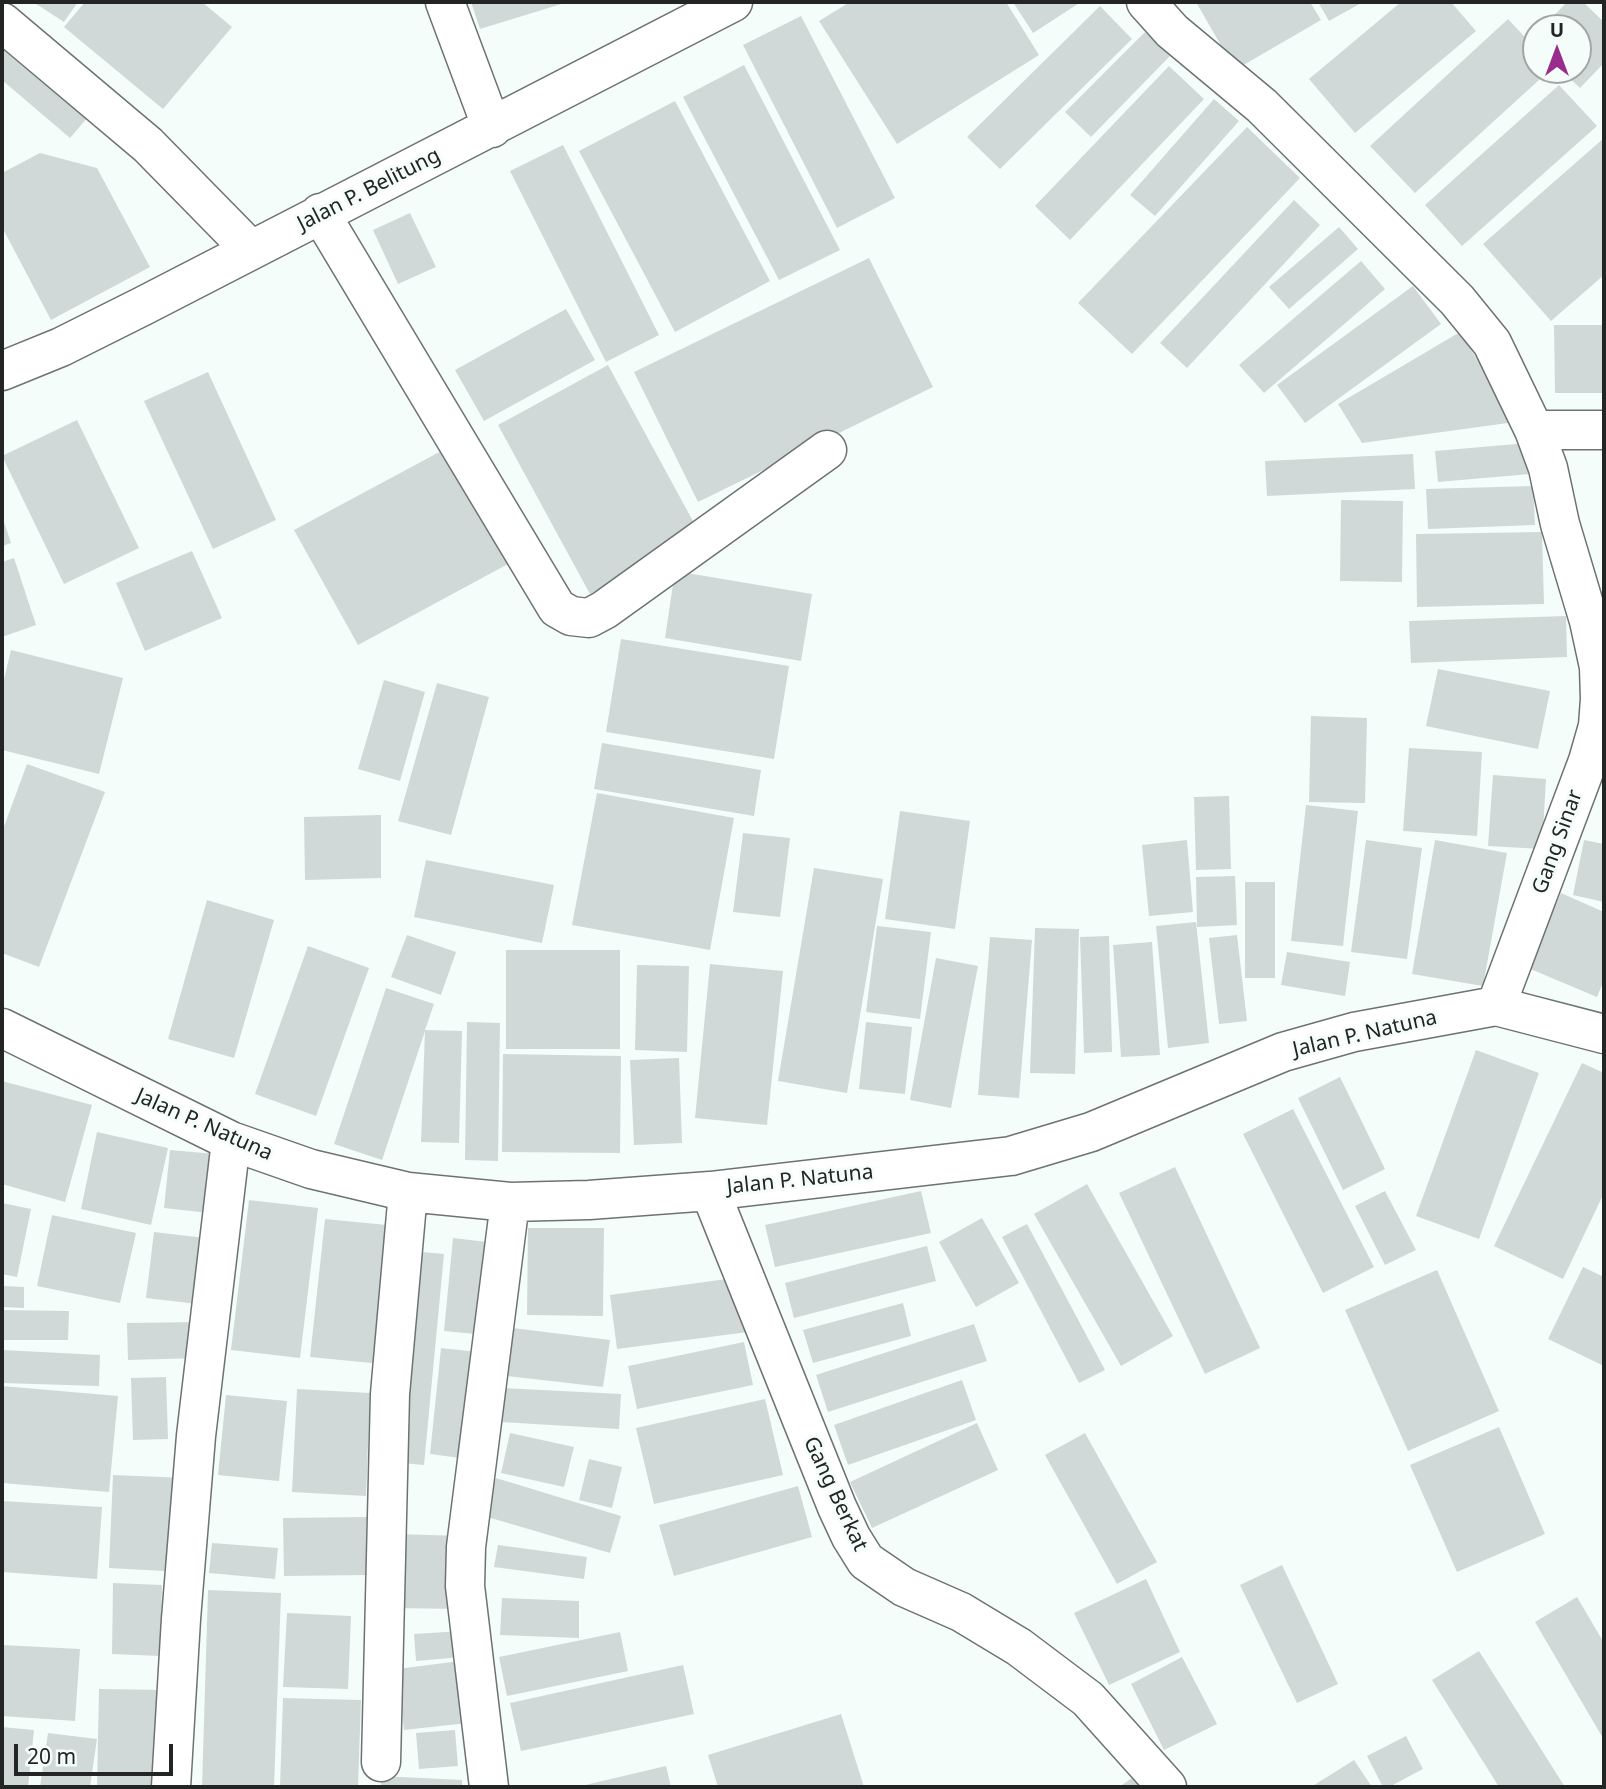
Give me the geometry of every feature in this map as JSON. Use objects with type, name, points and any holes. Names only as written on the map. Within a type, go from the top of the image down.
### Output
[{"type":"street","points":[[445,2],[492,128]]},
{"type":"street","name":"Jalan P. Belitung","points":[[2,371],[61,347],[246,244],[320,214],[733,2]]},
{"type":"street","name":"Gang Sinar","points":[[1146,2],[1172,31],[1262,106],[1457,300],[1492,343],[1534,430],[1548,468],[1560,524],[1600,667],[1598,726],[1588,761],[1496,1006]]},
{"type":"street","points":[[2,22],[148,145],[246,244]]},
{"type":"street","points":[[320,214],[557,608],[570,616],[589,618],[604,610],[827,450]]},
{"type":"street","points":[[1534,430],[1604,430]]},
{"type":"street","name":"Jalan P. Natuna","points":[[2,1028],[232,1141],[311,1168],[408,1192],[510,1202],[589,1200],[710,1191],[1011,1156],[1091,1132],[1283,1052],[1353,1032],[1496,1006],[1604,1034]]},
{"type":"street","points":[[171,1787],[196,1436],[232,1141]]},
{"type":"street","name":"Gang Berkat","points":[[710,1191],[837,1507],[866,1561],[904,1587],[961,1612],[1019,1647],[1088,1699],[1167,1787]]},
{"type":"street","points":[[382,1762],[390,1394],[408,1192]]},
{"type":"street","points":[[489,1787],[465,1586],[466,1547],[510,1202]]},
{"type":"building","points":[[33,2],[78,2],[64,22]]},
{"type":"building","points":[[85,2],[202,2],[232,27],[163,109],[64,27]]},
{"type":"building","points":[[471,2],[568,2],[480,29]]},
{"type":"building","points":[[850,2],[1006,2],[1039,55],[897,144],[819,21]]},
{"type":"building","points":[[1013,2],[1081,2],[1033,33]]},
{"type":"building","points":[[1196,2],[1310,2],[1321,20],[1235,70]]},
{"type":"building","points":[[1318,2],[1363,2],[1329,21]]},
{"type":"building","points":[[1401,2],[1451,2],[1476,31],[1355,133],[1309,79]]},
{"type":"building","points":[[1567,2],[1583,2],[1604,22],[1604,63],[1592,76],[1592,14],[1555,14]]},
{"type":"building","points":[[1100,6],[1132,39],[1000,169],[967,137]]},
{"type":"building","points":[[801,16],[895,198],[837,228],[743,45]]},
{"type":"building","points":[[1508,19],[1522,34],[1522,84],[1535,84],[1415,193],[1370,146]]},
{"type":"building","points":[[1145,32],[1170,56],[1091,137],[1065,112]]},
{"type":"building","points":[[2,45],[88,117],[70,138],[2,80]]},
{"type":"building","points":[[744,65],[840,250],[779,280],[683,97]]},
{"type":"building","points":[[1169,66],[1204,99],[1070,240],[1035,206]]},
{"type":"building","points":[[1559,85],[1597,126],[1462,246],[1425,205]]},
{"type":"building","points":[[1214,99],[1239,121],[1155,216],[1130,195]]},
{"type":"building","points":[[675,101],[770,281],[675,332],[579,151]]},
{"type":"building","points":[[1247,127],[1300,178],[1132,354],[1078,303]]},
{"type":"building","points":[[1604,138],[1604,275],[1551,321],[1483,244]]},
{"type":"building","points":[[563,145],[659,335],[606,362],[510,171]]},
{"type":"building","points":[[40,153],[97,168],[150,267],[51,320],[2,227],[2,173]]},
{"type":"building","points":[[1294,200],[1320,225],[1187,368],[1160,343]]},
{"type":"building","points":[[410,213],[436,267],[398,284],[373,230]]},
{"type":"building","points":[[1339,227],[1358,249],[1289,309],[1269,287]]},
{"type":"building","points":[[869,258],[933,387],[698,502],[634,372]]},
{"type":"building","points":[[1361,261],[1385,289],[1264,393],[1239,365]]},
{"type":"building","points":[[1413,286],[1441,324],[1305,423],[1277,385]]},
{"type":"building","points":[[566,309],[595,360],[484,421],[455,370]]},
{"type":"building","points":[[1554,325],[1604,325],[1604,393],[1555,393]]},
{"type":"building","points":[[1460,332],[1515,422],[1362,443],[1338,404]]},
{"type":"building","points":[[608,365],[700,534],[590,594],[498,425]]},
{"type":"building","points":[[208,372],[276,520],[213,549],[144,401]]},
{"type":"building","points":[[77,420],[139,548],[64,584],[2,456]]},
{"type":"building","points":[[1528,443],[1530,474],[1438,482],[1435,451]]},
{"type":"building","points":[[445,449],[508,564],[358,645],[294,530]]},
{"type":"building","points":[[1413,454],[1415,489],[1267,496],[1265,461]]},
{"type":"building","points":[[1533,486],[1535,525],[1428,529],[1426,489]]},
{"type":"building","points":[[1341,500],[1403,501],[1402,582],[1340,581]]},
{"type":"building","points":[[2,516],[11,543],[2,546]]},
{"type":"building","points":[[1542,532],[1544,604],[1417,607],[1416,534]]},
{"type":"building","points":[[192,551],[222,618],[145,651],[116,583]]},
{"type":"building","points":[[14,558],[36,625],[2,637],[2,562]]},
{"type":"building","points":[[675,571],[812,594],[801,661],[665,638]]},
{"type":"building","points":[[1566,616],[1567,657],[1411,663],[1409,621]]},
{"type":"building","points":[[621,639],[789,666],[774,759],[606,732]]},
{"type":"building","points":[[11,650],[123,678],[99,774],[2,750],[2,688]]},
{"type":"building","points":[[1438,669],[1550,691],[1538,749],[1426,726]]},
{"type":"building","points":[[384,680],[425,692],[400,781],[358,769]]},
{"type":"building","points":[[437,683],[489,697],[451,835],[398,821]]},
{"type":"building","points":[[1311,716],[1367,718],[1365,803],[1309,802]]},
{"type":"building","points":[[602,743],[761,770],[754,816],[594,789]]},
{"type":"building","points":[[1409,748],[1482,752],[1477,836],[1403,831]]},
{"type":"building","points":[[27,764],[105,792],[39,967],[2,953],[2,832]]},
{"type":"building","points":[[1493,775],[1546,779],[1542,849],[1488,846]]},
{"type":"building","points":[[597,793],[734,818],[710,950],[572,925]]},
{"type":"building","points":[[1229,796],[1231,869],[1196,870],[1194,797]]},
{"type":"building","points":[[1306,805],[1358,811],[1343,946],[1291,941]]},
{"type":"building","points":[[900,811],[970,821],[955,929],[885,919]]},
{"type":"building","points":[[381,815],[381,878],[305,880],[304,817]]},
{"type":"building","points":[[743,833],[790,838],[780,917],[733,912]]},
{"type":"building","points":[[1187,840],[1193,912],[1149,916],[1142,845]]},
{"type":"building","points":[[1366,840],[1422,848],[1407,959],[1351,952]]},
{"type":"building","points":[[1435,840],[1507,853],[1483,986],[1412,974]]},
{"type":"building","points":[[1584,840],[1604,844],[1604,902],[1573,895]]},
{"type":"building","points":[[426,860],[554,885],[542,943],[414,917]]},
{"type":"building","points":[[814,868],[883,879],[847,1093],[778,1081]]},
{"type":"building","points":[[1235,876],[1237,925],[1197,927],[1196,877]]},
{"type":"building","points":[[1245,882],[1275,882],[1275,978],[1245,978]]},
{"type":"building","points":[[1561,893],[1604,912],[1604,980],[1597,997],[1528,968]]},
{"type":"building","points":[[207,900],[274,920],[234,1058],[168,1039]]},
{"type":"building","points":[[1196,922],[1209,1043],[1168,1048],[1156,926]]},
{"type":"building","points":[[877,926],[931,932],[920,1019],[866,1012]]},
{"type":"building","points":[[1035,928],[1079,929],[1075,1074],[1030,1073]]},
{"type":"building","points":[[407,935],[456,952],[441,995],[391,977]]},
{"type":"building","points":[[1237,935],[1247,1021],[1219,1024],[1209,938]]},
{"type":"building","points":[[1109,936],[1112,1052],[1084,1053],[1080,937]]},
{"type":"building","points":[[990,937],[1032,940],[1019,1098],[978,1095]]},
{"type":"building","points":[[1152,942],[1160,1055],[1121,1057],[1113,945]]},
{"type":"building","points":[[308,946],[369,968],[316,1116],[255,1094]]},
{"type":"building","points":[[506,950],[620,950],[620,1049],[506,1049]]},
{"type":"building","points":[[1287,952],[1350,962],[1345,996],[1281,985]]},
{"type":"building","points":[[936,958],[978,966],[951,1108],[910,1100]]},
{"type":"building","points":[[710,964],[783,971],[767,1125],[695,1118]]},
{"type":"building","points":[[637,965],[689,966],[687,1052],[635,1050]]},
{"type":"building","points":[[386,988],[434,1004],[425,1030],[462,1031],[459,1143],[421,1142],[425,1031],[382,1160],[334,1144]]},
{"type":"building","points":[[467,1022],[500,1023],[498,1161],[465,1160]]},
{"type":"building","points":[[866,1022],[912,1027],[905,1094],[859,1089]]},
{"type":"building","points":[[1476,1050],[1539,1073],[1479,1239],[1416,1216]]},
{"type":"building","points":[[503,1054],[621,1056],[620,1153],[502,1152]]},
{"type":"building","points":[[679,1058],[682,1143],[634,1145],[630,1060]]},
{"type":"building","points":[[1582,1063],[1604,1073],[1604,1193],[1563,1279],[1494,1246]]},
{"type":"building","points":[[1340,1077],[1385,1169],[1343,1190],[1298,1098]]},
{"type":"building","points":[[2,1081],[92,1105],[65,1202],[2,1184]]},
{"type":"building","points":[[1293,1109],[1374,1267],[1323,1293],[1243,1134]]},
{"type":"building","points":[[97,1132],[168,1148],[151,1225],[81,1209]]},
{"type":"building","points":[[170,1150],[215,1154],[209,1213],[164,1208]]},
{"type":"building","points":[[1175,1167],[1260,1348],[1205,1374],[1119,1193]]},
{"type":"building","points":[[1087,1184],[1173,1336],[1121,1366],[1034,1214]]},
{"type":"building","points":[[921,1191],[931,1233],[775,1267],[765,1225]]},
{"type":"building","points":[[1385,1191],[1416,1250],[1385,1265],[1355,1206]]},
{"type":"building","points":[[249,1200],[318,1208],[300,1358],[231,1350]]},
{"type":"building","points":[[2,1203],[31,1209],[17,1277],[2,1274]]},
{"type":"building","points":[[52,1215],[136,1233],[120,1303],[37,1286]]},
{"type":"building","points":[[982,1218],[1019,1283],[976,1307],[939,1242]]},
{"type":"building","points":[[325,1219],[397,1226],[382,1364],[310,1357]]},
{"type":"building","points":[[1027,1224],[1105,1370],[1079,1383],[1002,1237]]},
{"type":"building","points":[[528,1228],[604,1228],[603,1316],[527,1315]]},
{"type":"building","points":[[154,1232],[214,1239],[206,1305],[146,1298]]},
{"type":"building","points":[[453,1238],[496,1243],[486,1335],[444,1331]]},
{"type":"building","points":[[927,1246],[936,1281],[794,1318],[785,1283]]},
{"type":"building","points":[[411,1251],[444,1254],[424,1465],[391,1462]]},
{"type":"building","points":[[1583,1267],[1604,1277],[1604,1366],[1548,1339]]},
{"type":"building","points":[[1437,1270],[1499,1411],[1408,1451],[1345,1310]]},
{"type":"building","points":[[741,1277],[748,1332],[617,1349],[610,1295]]},
{"type":"building","points":[[2,1286],[24,1287],[24,1308],[2,1307]]},
{"type":"building","points":[[903,1303],[911,1336],[813,1363],[803,1330]]},
{"type":"building","points":[[2,1310],[69,1311],[68,1340],[2,1340]]},
{"type":"building","points":[[199,1322],[200,1358],[128,1360],[127,1323]]},
{"type":"building","points":[[974,1324],[987,1361],[828,1412],[816,1375]]},
{"type":"building","points":[[513,1328],[610,1340],[603,1387],[507,1376]]},
{"type":"building","points":[[744,1342],[753,1385],[637,1409],[628,1366]]},
{"type":"building","points":[[441,1348],[478,1352],[468,1459],[430,1454]]},
{"type":"building","points":[[2,1350],[100,1355],[99,1386],[2,1383]]},
{"type":"building","points":[[166,1377],[168,1439],[133,1440],[131,1378]]},
{"type":"building","points":[[962,1380],[976,1420],[848,1465],[834,1425]]},
{"type":"building","points":[[2,1386],[118,1396],[109,1492],[2,1483]]},
{"type":"building","points":[[502,1388],[621,1394],[619,1429],[500,1422]]},
{"type":"building","points":[[297,1389],[370,1393],[366,1496],[292,1492]]},
{"type":"building","points":[[226,1395],[287,1401],[279,1481],[218,1475]]},
{"type":"building","points":[[765,1399],[783,1475],[654,1504],[636,1428]]},
{"type":"building","points":[[977,1423],[998,1470],[872,1528],[850,1482]]},
{"type":"building","points":[[1499,1427],[1545,1534],[1457,1572],[1410,1465]]},
{"type":"building","points":[[510,1433],[574,1447],[564,1487],[501,1473]]},
{"type":"building","points":[[1085,1433],[1157,1562],[1117,1584],[1045,1455]]},
{"type":"building","points":[[589,1459],[622,1467],[612,1508],[579,1500]]},
{"type":"building","points":[[113,1475],[187,1478],[183,1572],[109,1568]]},
{"type":"building","points":[[496,1478],[621,1516],[610,1553],[484,1516]]},
{"type":"building","points":[[798,1486],[812,1537],[674,1576],[659,1525]]},
{"type":"building","points":[[2,1501],[102,1507],[97,1579],[2,1572]]},
{"type":"building","points":[[369,1517],[370,1575],[284,1576],[283,1518]]},
{"type":"building","points":[[397,1534],[461,1536],[459,1609],[394,1608]]},
{"type":"building","points":[[212,1543],[278,1548],[275,1579],[209,1573]]},
{"type":"building","points":[[498,1545],[587,1557],[584,1579],[494,1567]]},
{"type":"building","points":[[1282,1565],[1338,1684],[1297,1703],[1240,1585]]},
{"type":"building","points":[[1146,1579],[1180,1652],[1109,1685],[1074,1613]]},
{"type":"building","points":[[113,1583],[162,1585],[160,1656],[112,1654]]},
{"type":"building","points":[[208,1590],[281,1593],[274,1787],[202,1787]]},
{"type":"building","points":[[1577,1597],[1604,1643],[1604,1740],[1535,1622]]},
{"type":"building","points":[[502,1598],[579,1601],[579,1638],[500,1635]]},
{"type":"building","points":[[287,1613],[351,1616],[348,1689],[283,1687]]},
{"type":"building","points":[[461,1631],[462,1657],[416,1661],[414,1634]]},
{"type":"building","points":[[620,1632],[628,1671],[507,1696],[499,1657]]},
{"type":"building","points":[[2,1645],[80,1649],[75,1721],[2,1716]]},
{"type":"building","points":[[1479,1651],[1565,1787],[1499,1787],[1432,1680]]},
{"type":"building","points":[[1182,1657],[1217,1724],[1164,1750],[1131,1684]]},
{"type":"building","points":[[460,1661],[468,1723],[404,1730],[397,1669]]},
{"type":"building","points":[[683,1665],[694,1714],[521,1751],[510,1703]]},
{"type":"building","points":[[99,1689],[164,1690],[163,1787],[97,1787]]},
{"type":"building","points":[[283,1698],[361,1700],[358,1787],[280,1787]]},
{"type":"building","points":[[841,1714],[864,1787],[718,1787],[708,1755]]},
{"type":"building","points":[[2,1727],[34,1730],[28,1787],[2,1787]]},
{"type":"building","points":[[455,1730],[458,1766],[419,1769],[416,1733]]},
{"type":"building","points":[[48,1733],[97,1739],[90,1787],[40,1787]]},
{"type":"building","points":[[1406,1736],[1423,1769],[1389,1787],[1383,1787],[1367,1756]]},
{"type":"building","points":[[1354,1760],[1372,1787],[1311,1787]]},
{"type":"building","points":[[666,1766],[671,1787],[581,1787],[581,1786]]},
{"type":"building","points":[[381,1776],[462,1780],[462,1787],[381,1787]]},
{"type":"building","points":[[1135,1776],[1143,1787],[1119,1787]]}]
